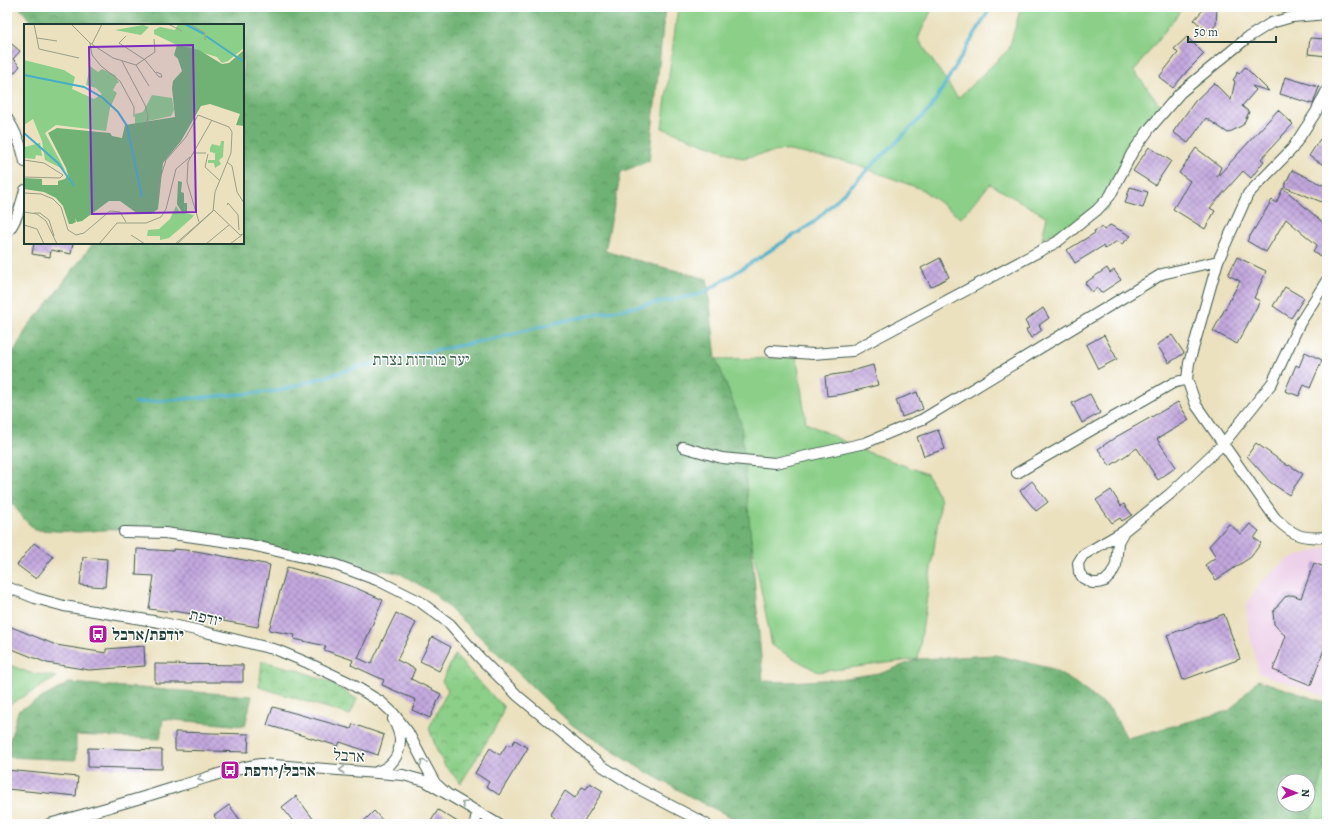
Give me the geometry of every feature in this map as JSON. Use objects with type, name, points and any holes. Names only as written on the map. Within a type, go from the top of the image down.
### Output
[{"type":"street","points":[[771,351],[813,354],[852,351],[1057,242],[1097,210],[1110,196],[1132,153],[1150,128],[1180,93],[1247,38],[1271,23],[1292,17],[1327,14]]},
{"type":"street","points":[[1327,90],[1316,112],[1292,149],[1248,194],[1218,261],[1189,363],[1188,379],[1196,405],[1275,518],[1288,530],[1304,538],[1327,537]]},
{"type":"street","points":[[7,118],[15,131],[23,149],[24,156]]},
{"type":"street","points":[[7,233],[20,209],[24,194]]},
{"type":"street","points":[[683,447],[722,458],[775,463],[865,443],[923,419],[1162,274],[1218,261]]},
{"type":"street","points":[[1124,531],[1118,542],[1116,565],[1111,575],[1105,581],[1098,583],[1092,583],[1083,578],[1078,572],[1078,563],[1083,555],[1124,531],[1170,494],[1223,444],[1272,383],[1300,323],[1327,280]]},
{"type":"street","points":[[1017,473],[1173,383],[1188,379]]},
{"type":"street","points":[[124,532],[165,533],[251,545],[332,564],[377,580],[419,601],[450,624],[480,658],[518,696],[602,766],[637,788],[706,824]]},
{"type":"street","name":"יודפת","points":[[7,587],[35,598],[64,606],[159,622],[277,650],[308,663],[348,682],[381,702],[388,708],[408,732],[435,783],[446,793]]},
{"type":"street","name":"יודפת","points":[[375,772],[385,769],[392,763],[397,755],[400,739],[397,727],[388,708]]},
{"type":"street","name":"ארבל","points":[[49,824],[180,786],[242,766],[262,764],[403,775],[425,781],[498,824]]},
{"type":"street","points":[[476,824],[477,812]]},
{"type":"shaded area","points":[[1327,547],[1327,697],[1259,673],[1250,637],[1246,607],[1259,584],[1288,559]]},
{"type":"green space","name":"יער מורדות נצרת","points":[[19,7],[665,7],[649,161],[621,172],[605,251],[707,279],[716,358],[741,423],[763,681],[789,682],[840,679],[885,672],[918,659],[995,655],[1050,668],[1074,682],[1111,710],[1127,738],[1229,711],[1258,680],[1327,703],[1327,758],[1316,798],[1316,773],[1276,773],[1276,813],[1312,813],[1309,824],[745,824],[691,797],[641,769],[572,725],[432,592],[399,573],[216,543],[183,530],[130,528],[78,532],[35,530],[23,518],[7,496],[7,357],[16,348],[28,326],[48,303],[92,244],[244,244],[244,24],[33,24]]},
{"type":"green space","points":[[678,7],[933,7],[918,38],[958,98],[1009,49],[1021,7],[1172,7],[1182,9],[1134,71],[1161,106],[1130,148],[1107,209],[1042,239],[1047,217],[990,184],[961,218],[921,189],[848,162],[784,150],[742,158],[662,128]]},
{"type":"green space","points":[[797,358],[806,423],[862,450],[927,474],[941,500],[918,659],[818,672],[772,646],[716,359]]},
{"type":"green space","points":[[455,655],[504,707],[498,723],[461,783],[445,766],[437,751],[429,728],[448,690],[442,681]]},
{"type":"green space","points":[[262,661],[298,670],[329,682],[357,699],[350,715],[259,687]]},
{"type":"green space","points":[[7,664],[30,673],[57,677],[7,706]]},
{"type":"green space","points":[[69,683],[252,696],[245,726],[163,719],[160,739],[76,735],[76,760],[7,757],[7,751],[18,711]]},
{"type":"green space","points":[[1327,749],[1327,824],[1302,824],[1306,813],[1316,813],[1316,782]]},
{"type":"building","points":[[1217,7],[1216,25],[1213,28],[1206,30],[1194,20],[1203,10]]},
{"type":"building","points":[[1187,37],[1204,54],[1173,88],[1159,77],[1178,53],[1174,49]]},
{"type":"building","points":[[1310,38],[1327,39],[1327,56],[1308,54]]},
{"type":"building","points":[[7,40],[20,51],[13,59],[20,66],[7,81]]},
{"type":"building","points":[[1245,67],[1269,91],[1252,86],[1256,90],[1242,106],[1249,112],[1243,125],[1228,133],[1206,118],[1188,143],[1173,132],[1195,101],[1214,83],[1231,100],[1235,81],[1233,80],[1237,72],[1239,74]]},
{"type":"building","points":[[1285,77],[1319,87],[1313,104],[1280,94]]},
{"type":"building","points":[[1278,110],[1293,124],[1261,159],[1264,161],[1251,178],[1243,171],[1210,208],[1215,211],[1205,229],[1173,209],[1190,181],[1179,173],[1196,148],[1221,167],[1217,177]]},
{"type":"building","points":[[1320,139],[1327,144],[1327,167],[1309,156]]},
{"type":"building","points":[[1149,147],[1171,161],[1155,185],[1133,171]]},
{"type":"building","points":[[1292,170],[1327,187],[1327,204],[1284,187]]},
{"type":"building","points":[[1130,187],[1148,192],[1143,208],[1125,203]]},
{"type":"building","points":[[1283,188],[1327,226],[1327,261],[1313,251],[1317,245],[1286,219],[1266,252],[1247,241],[1272,200],[1276,203]]},
{"type":"building","points":[[1110,225],[1131,236],[1122,244],[1117,241],[1105,249],[1103,246],[1075,263],[1067,250],[1095,233],[1094,231],[1102,227],[1104,230]]},
{"type":"building","points":[[34,244],[73,244],[71,254],[51,250],[50,257],[32,254]]},
{"type":"building","points":[[1237,257],[1266,271],[1254,298],[1260,301],[1237,344],[1213,331],[1240,281],[1228,275]]},
{"type":"building","points":[[940,258],[949,277],[931,287],[921,268]]},
{"type":"building","points":[[1107,268],[1110,273],[1114,270],[1121,280],[1101,293],[1097,288],[1092,292],[1085,283]]},
{"type":"building","points":[[1285,287],[1304,298],[1291,318],[1273,306]]},
{"type":"building","points":[[1043,308],[1049,318],[1039,325],[1042,330],[1031,338],[1026,330],[1029,328],[1025,321]]},
{"type":"building","points":[[1104,335],[1117,359],[1098,369],[1086,345]]},
{"type":"building","points":[[1172,335],[1184,353],[1169,363],[1157,345]]},
{"type":"building","points":[[1305,352],[1322,360],[1310,388],[1304,385],[1299,396],[1285,391],[1296,365],[1299,367]]},
{"type":"building","points":[[873,365],[878,385],[843,394],[827,396],[825,376],[852,372]]},
{"type":"building","points":[[917,392],[923,409],[902,417],[896,400]]},
{"type":"building","points":[[1090,394],[1100,413],[1082,423],[1072,403]]},
{"type":"building","points":[[1178,402],[1189,420],[1157,439],[1176,467],[1158,480],[1137,448],[1110,466],[1098,449],[1116,437]]},
{"type":"building","points":[[938,430],[945,449],[924,456],[917,437]]},
{"type":"building","points":[[1256,443],[1288,466],[1289,465],[1303,474],[1289,495],[1270,482],[1247,456]]},
{"type":"building","points":[[1032,481],[1048,502],[1036,511],[1020,491]]},
{"type":"building","points":[[1111,490],[1121,506],[1124,504],[1132,515],[1122,521],[1120,518],[1112,523],[1096,500]]},
{"type":"building","points":[[1229,524],[1241,534],[1250,524],[1259,531],[1254,538],[1261,543],[1251,557],[1216,580],[1205,565],[1216,557],[1209,546]]},
{"type":"building","points":[[34,543],[53,557],[36,579],[17,565]]},
{"type":"building","points":[[137,549],[173,551],[173,549],[196,551],[270,565],[258,627],[223,621],[224,619],[149,609],[154,576],[136,575]]},
{"type":"building","points":[[83,557],[107,559],[105,587],[80,585]]},
{"type":"building","points":[[1314,563],[1327,568],[1327,641],[1311,685],[1273,670],[1286,636],[1274,624],[1273,612],[1285,597],[1292,595],[1301,598]]},
{"type":"building","points":[[287,567],[324,577],[356,588],[383,600],[358,658],[371,664],[396,613],[416,623],[397,660],[415,669],[411,679],[441,694],[430,718],[412,710],[416,700],[382,685],[384,680],[351,665],[353,660],[324,650],[326,646],[294,639],[295,635],[269,630]]},
{"type":"building","points":[[1224,614],[1240,659],[1183,680],[1167,635]]},
{"type":"building","points":[[9,626],[56,645],[106,653],[106,649],[144,646],[145,666],[89,670],[47,663],[7,647],[7,632]]},
{"type":"building","points":[[432,637],[451,647],[439,671],[420,661]]},
{"type":"building","points":[[155,664],[243,665],[243,682],[155,683]]},
{"type":"building","points":[[273,707],[351,729],[353,724],[384,735],[378,755],[340,742],[338,746],[267,725]]},
{"type":"building","points":[[175,732],[249,734],[248,752],[175,750]]},
{"type":"building","points":[[515,740],[528,748],[499,795],[486,786],[489,782],[475,773],[490,748],[500,755],[507,744],[511,746]]},
{"type":"building","points":[[88,748],[162,750],[162,769],[88,767]]},
{"type":"building","points":[[7,770],[78,777],[76,796],[7,789]]},
{"type":"building","points":[[590,783],[603,791],[582,824],[563,824],[550,816],[565,791],[575,798],[582,787],[586,789]]},
{"type":"building","points":[[296,796],[317,824],[295,824],[282,807]]},
{"type":"building","points":[[229,805],[243,824],[220,824],[214,816]]},
{"type":"building","points":[[438,810],[461,824],[429,824]]},
{"type":"building","points":[[374,811],[386,824],[361,824]]},
{"type":"waterway","points":[[135,403],[278,391],[358,367],[496,338],[567,320],[702,294],[813,223],[930,109],[991,7]]},
{"type":"place","name":"יודפת/ארבל","points":[[98,634]]},
{"type":"place","name":"ארבל/יודפת","points":[[230,770]]}]
